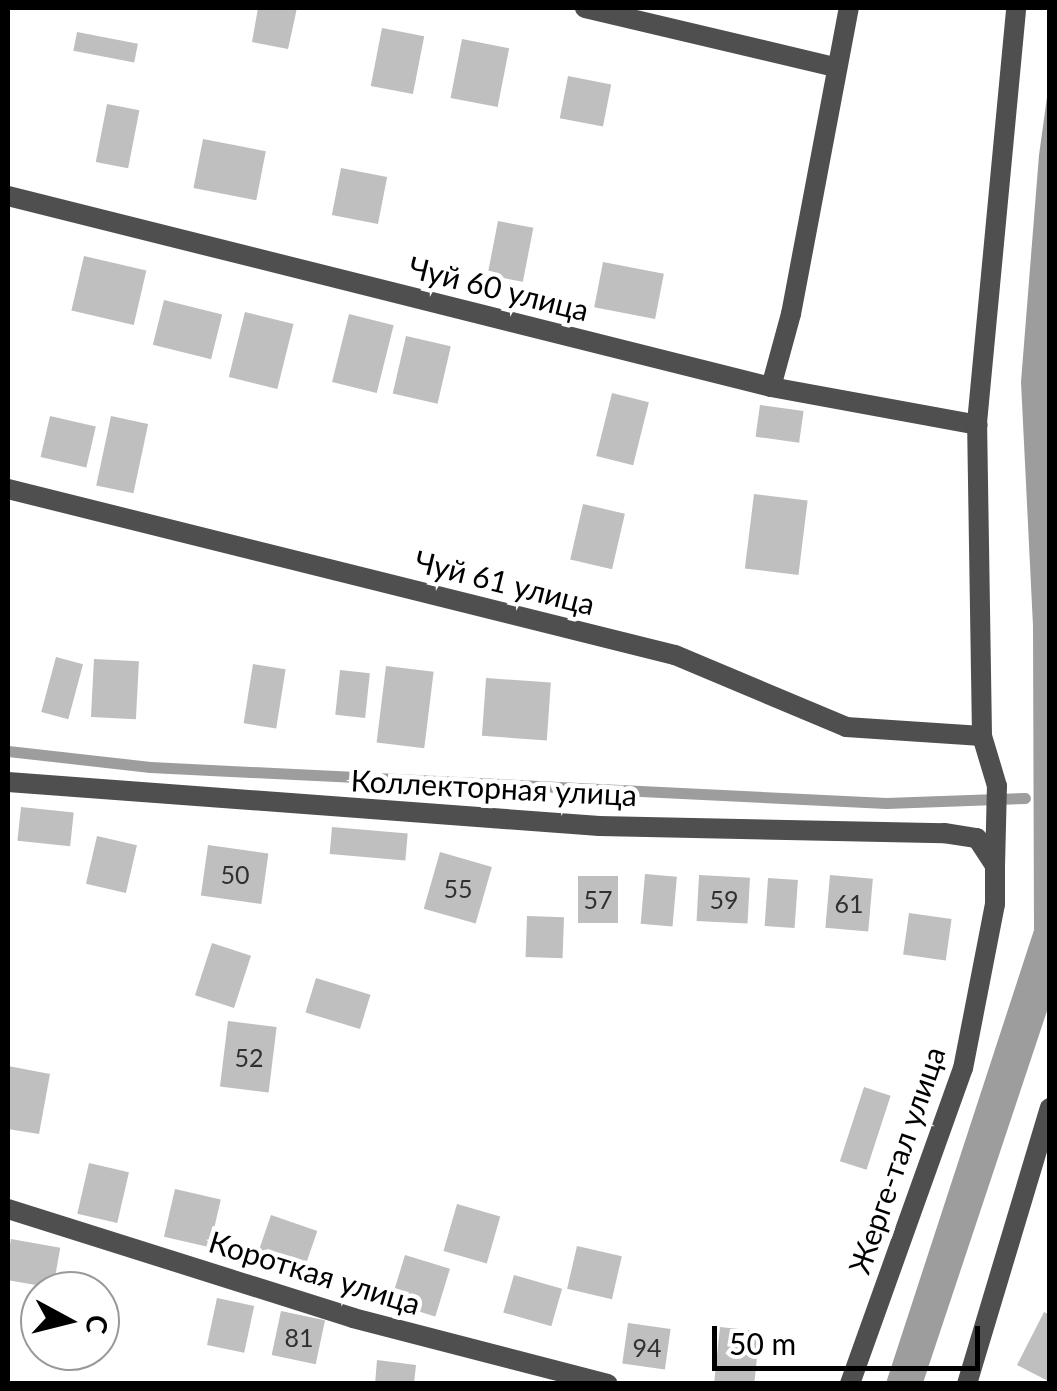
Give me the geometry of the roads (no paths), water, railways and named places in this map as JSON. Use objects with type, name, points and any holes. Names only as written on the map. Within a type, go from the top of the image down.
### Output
[{"type":"street","points":[[585,8],[835,67]]},
{"type":"street","points":[[771,387],[790,314],[835,67],[850,8]]},
{"type":"street","points":[[982,736],[978,425],[1016,8]]},
{"type":"street","name":"Чуй 60 улица","points":[[8,196],[771,387],[978,425]]},
{"type":"street","name":"Чуй 61 улица","points":[[8,489],[675,655],[846,727],[982,736]]},
{"type":"street","name":"Жерге-тал улица","points":[[850,1384],[963,1068],[994,904],[996,786],[982,736]]},
{"type":"street","name":"Коллекторная улица","points":[[8,782],[599,826],[944,832],[977,838],[994,866]]},
{"type":"street","points":[[967,1384],[1050,1108]]},
{"type":"street","name":"Короткая улица","points":[[8,1209],[353,1318],[608,1384]]},
{"type":"waterway","points":[[8,751],[150,767],[886,803],[1025,798]]}]
